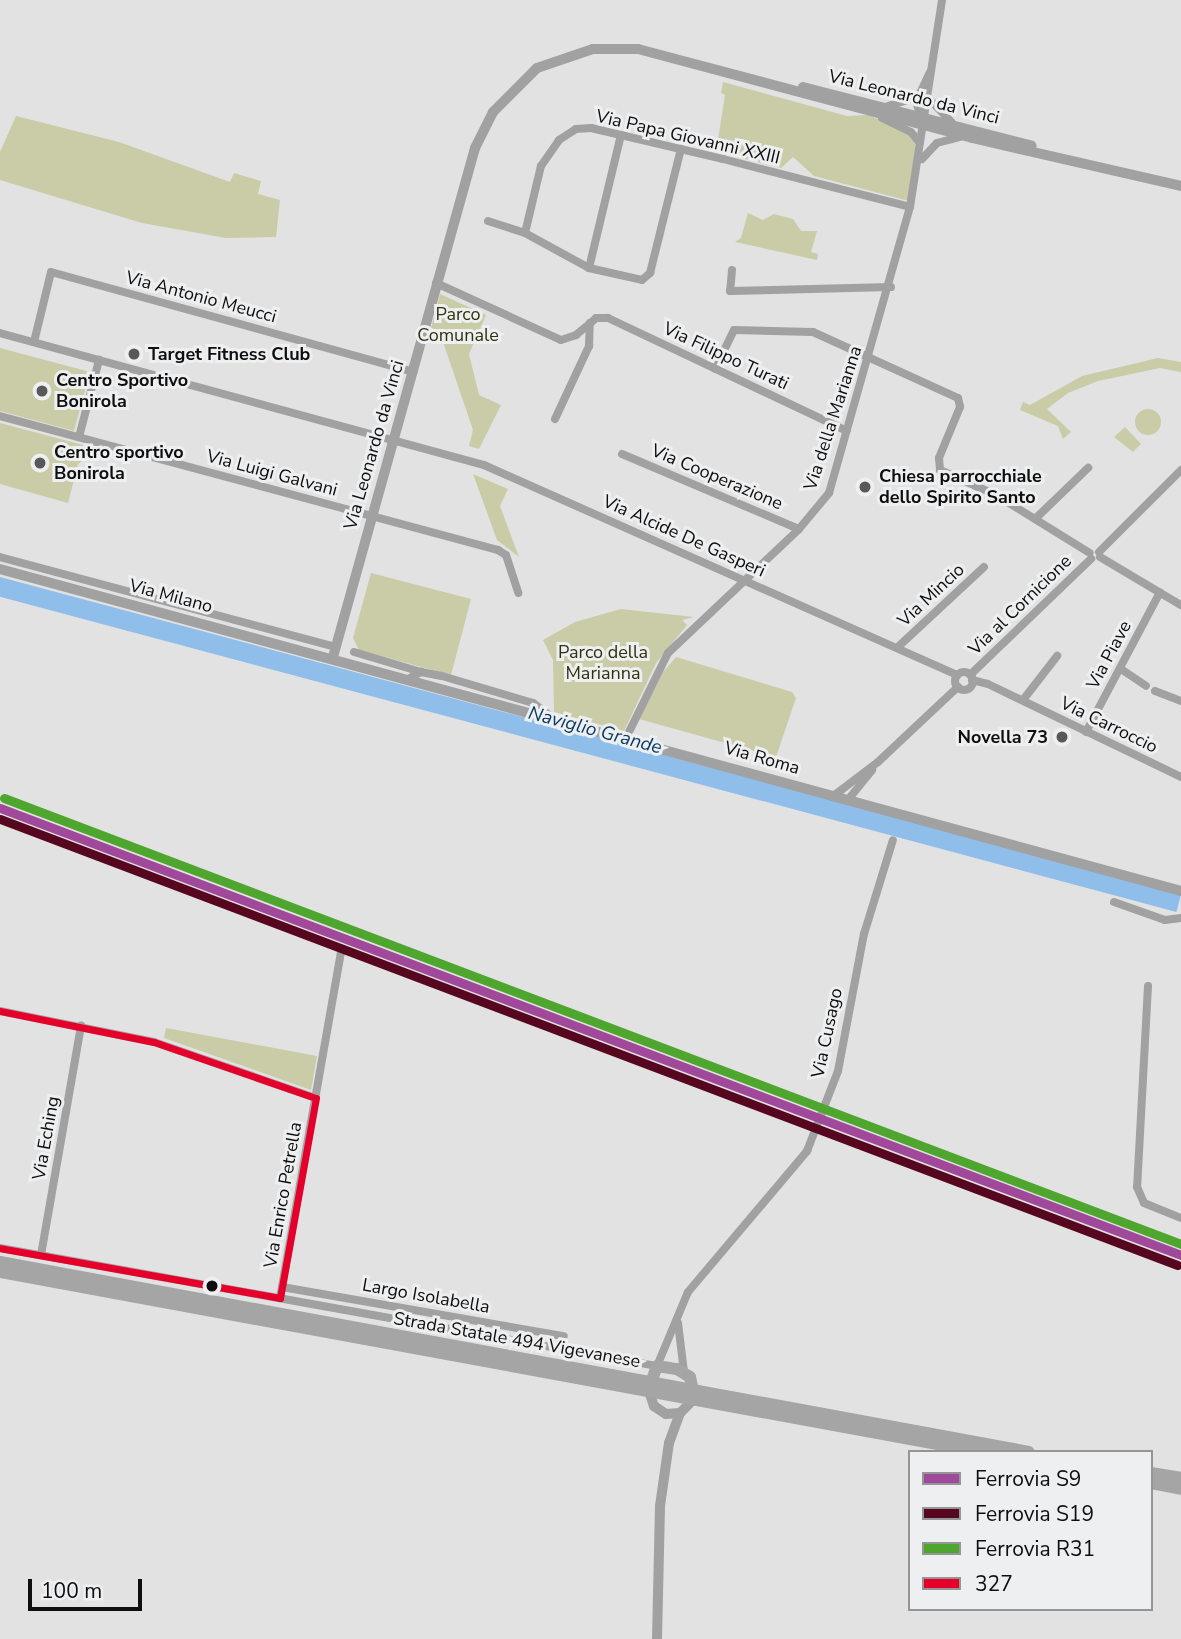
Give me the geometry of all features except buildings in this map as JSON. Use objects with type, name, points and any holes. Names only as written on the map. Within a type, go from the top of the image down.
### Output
[{"type":"main road","name":"Via Leonardo da Vinci","points":[[335,652],[475,148],[493,112],[537,68],[593,49],[638,49],[876,104],[972,138],[1181,186]]},
{"type":"main road","name":"Via Leonardo da Vinci","points":[[750,77],[862,110],[958,126],[1067,159]]},
{"type":"main road","name":"Via Milano","points":[[0,569],[335,652]]},
{"type":"main road","name":"Via Roma","points":[[335,652],[553,718],[832,797],[1181,891]]},
{"type":"main road","name":"Strada Statale 494 Vigevanese","points":[[0,1262],[970,1450]]},
{"type":"main road","name":"Strada Statale 494 Vigevanese","points":[[0,1272],[650,1386]]},
{"type":"main road","points":[[657,1639],[657,1542],[669,1443],[680,1413],[694,1395],[684,1372],[657,1366],[650,1386],[669,1443]]},
{"type":"main road","name":"Strada Statale 494 Vigevanese","points":[[694,1395],[1016,1450]]},
{"type":"main road","points":[[659,1410],[680,1413]]},
{"type":"main road","points":[[1154,1480],[1181,1478]]},
{"type":"main road","points":[[1154,1480],[1181,1491]]},
{"type":"street","points":[[921,121],[930,99],[931,69],[942,0]]},
{"type":"street","points":[[876,104],[901,104],[918,97],[931,69]]},
{"type":"street","name":"Via della Marianna","points":[[626,738],[662,660],[799,529],[825,500],[891,286],[911,207],[921,162],[918,97]]},
{"type":"street","points":[[930,99],[936,112],[958,126]]},
{"type":"street","points":[[862,110],[908,130],[921,145]]},
{"type":"street","name":"Via Papa Giovanni XXIII","points":[[525,233],[541,166],[559,140],[576,129],[621,135],[911,207]]},
{"type":"street","points":[[589,268],[621,135]]},
{"type":"street","points":[[921,162],[942,140],[972,138]]},
{"type":"street","points":[[488,221],[525,233],[589,268],[642,280],[648,278],[681,149]]},
{"type":"street","points":[[732,270],[730,291],[891,286]]},
{"type":"street","name":"Via Antonio Meucci","points":[[34,342],[51,272],[413,372]]},
{"type":"street","points":[[436,283],[561,340],[590,323]]},
{"type":"street","name":"Via Filippo Turati","points":[[590,323],[608,318],[847,431]]},
{"type":"street","points":[[555,419],[589,346],[590,323]]},
{"type":"street","points":[[715,369],[738,330],[813,332],[961,400],[938,467],[1035,519],[1181,606]]},
{"type":"street","name":"Via Alcide De Gasperi","points":[[0,333],[484,465],[899,646],[957,675]]},
{"type":"street","points":[[79,437],[99,360]]},
{"type":"street","name":"Via Luigi Galvani","points":[[0,416],[498,550],[506,555],[518,593]]},
{"type":"street","name":"Via Cooperazione","points":[[622,454],[799,529]]},
{"type":"street","points":[[1035,519],[1088,468]]},
{"type":"street","name":"Via al Cornicione","points":[[958,687],[967,689],[971,677],[1180,476]]},
{"type":"street","points":[[0,557],[335,652]]},
{"type":"street","name":"Via Mincio","points":[[899,646],[984,567]]},
{"type":"street","name":"Via Piave","points":[[1086,732],[1160,592]]},
{"type":"street","points":[[354,652],[416,675]]},
{"type":"street","points":[[1023,700],[1057,656]]},
{"type":"street","points":[[1121,669],[1146,686]]},
{"type":"street","points":[[832,797],[878,762],[958,687],[957,675],[971,677]]},
{"type":"street","name":"Via Carroccio","points":[[971,677],[1181,777]]},
{"type":"street","points":[[1155,691],[1181,701]]},
{"type":"street","points":[[847,801],[878,762]]},
{"type":"street","name":"Via Cusago","points":[[657,1366],[688,1292],[807,1151],[838,1071],[864,934],[893,841]]},
{"type":"street","points":[[1114,902],[1156,919],[1181,918]]},
{"type":"street","name":"Via Enrico Petrella","points":[[280,1298],[341,953]]},
{"type":"street","points":[[1148,986],[1137,1187],[1144,1203],[1181,1218]]},
{"type":"street","points":[[0,1011],[81,1025],[195,1054],[316,1098]]},
{"type":"street","name":"Via Eching","points":[[41,1255],[81,1025]]},
{"type":"street","points":[[0,1248],[657,1366]]},
{"type":"street","name":"Largo Isolabella","points":[[282,1287],[564,1336]]},
{"type":"street","name":"Via Cusago","points":[[679,1313],[678,1350],[684,1372]]},
{"type":"green space","points":[[723,82],[847,116],[869,115],[902,130],[913,138],[916,147],[909,201],[814,176],[793,157],[781,168],[716,152],[725,95],[721,93]]},
{"type":"green space","points":[[16,116],[119,142],[230,182],[234,173],[261,181],[258,194],[280,200],[276,237],[226,238],[142,223],[0,180],[0,152]]},
{"type":"green space","points":[[748,213],[763,220],[774,214],[793,219],[801,231],[817,231],[811,252],[818,254],[817,260],[735,242],[741,238]]},
{"type":"green space","name":"Parco Comunale","points":[[440,294],[486,315],[469,354],[479,395],[501,405],[479,449],[469,446],[473,430],[439,330],[431,328]]},
{"type":"green space","name":"Centro Sportivo Bonirola","points":[[0,348],[90,372],[74,431],[0,411]]},
{"type":"green space","points":[[1158,358],[1181,362],[1181,372],[1160,368],[1098,381],[1068,393],[1047,409],[1071,432],[1063,439],[1058,426],[1020,410],[1023,402],[1030,405],[1082,376]]},
{"type":"green space","points":[[1148,409],[1157,413],[1161,422],[1157,431],[1148,435],[1139,431],[1135,422],[1139,413]]},
{"type":"green space","name":"Centro sportivo Bonirola","points":[[0,423],[83,445],[82,452],[87,457],[78,464],[68,503],[0,484]]},
{"type":"green space","points":[[1125,427],[1141,444],[1133,452],[1114,437]]},
{"type":"green space","points":[[473,474],[508,489],[500,506],[519,557],[497,540]]},
{"type":"green space","points":[[371,573],[471,599],[451,675],[359,650],[353,638]]},
{"type":"green space","name":"Parco della Marianna","points":[[621,609],[694,617],[682,620],[687,625],[656,663],[624,731],[554,712],[553,660],[543,640],[575,622]]},
{"type":"green space","points":[[676,657],[792,692],[796,698],[776,757],[639,719],[663,672]]},
{"type":"green space","points":[[166,1028],[317,1056],[311,1090],[164,1038]]},
{"type":"water","points":[[0,577],[1181,893],[1176,912],[0,597]]},
{"type":"rail line","name":"R31","points":[[4,798],[1181,1244]]},
{"type":"rail line","name":"S9","points":[[0,808],[1181,1255]]},
{"type":"rail line","name":"S19","points":[[0,819],[1177,1265]]},
{"type":"transit line","name":"327","points":[[0,1011],[154,1042],[316,1098],[280,1298],[0,1248]]},
{"type":"place","name":"Target Fitness Club","points":[[134,354]]},
{"type":"place","name":"Centro Sportivo Bonirola","points":[[42,391]]},
{"type":"place","name":"Centro sportivo Bonirola","points":[[40,463]]},
{"type":"place","name":"Chiesa parrocchiale dello Spirito Santo","points":[[865,487]]},
{"type":"place","name":"Novella 73","points":[[1062,737]]},
{"type":"water label","name":"Naviglio Grande","points":[[595,731]]}]
